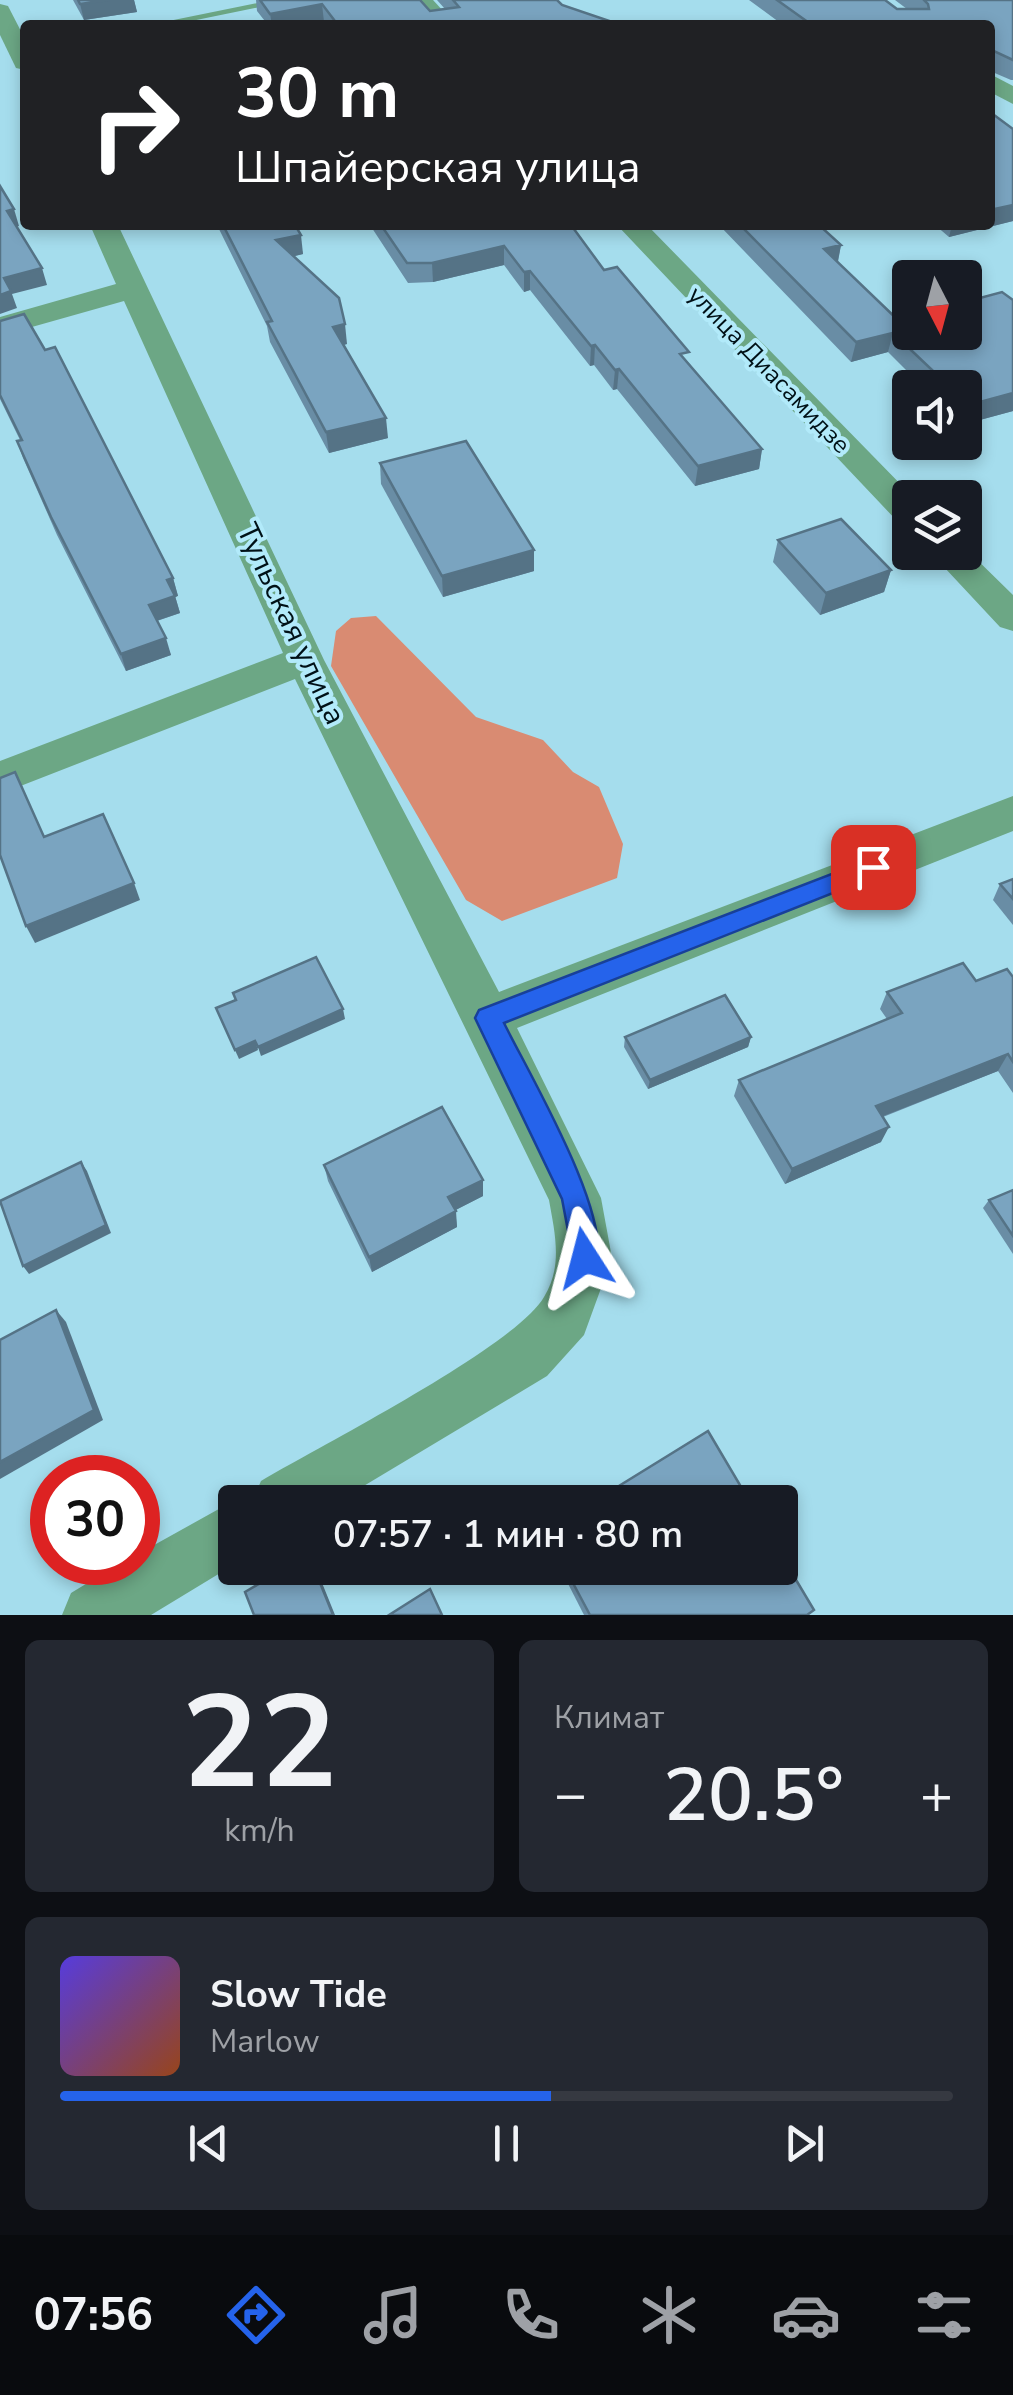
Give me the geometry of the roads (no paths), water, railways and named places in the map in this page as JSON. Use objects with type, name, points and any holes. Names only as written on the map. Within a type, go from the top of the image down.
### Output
[{"type":"street","points":[[420,0],[439,20]]},
{"type":"street","points":[[0,11],[20,51]]},
{"type":"street","name":"Тульская улица","points":[[106,230],[305,660],[576,1198],[585,1258],[564,1316],[527,1356],[311,1485]]},
{"type":"street","name":"улица Диасамидзе","points":[[635,230],[892,495]]},
{"type":"street","points":[[0,327],[135,288]]},
{"type":"street","points":[[966,570],[1013,618]]},
{"type":"street","points":[[0,778],[305,660]]},
{"type":"street","points":[[488,1018],[1013,813]]},
{"type":"street","points":[[94,1615],[218,1540]]},
{"type":"lane","points":[[181,20],[288,0]]}]
